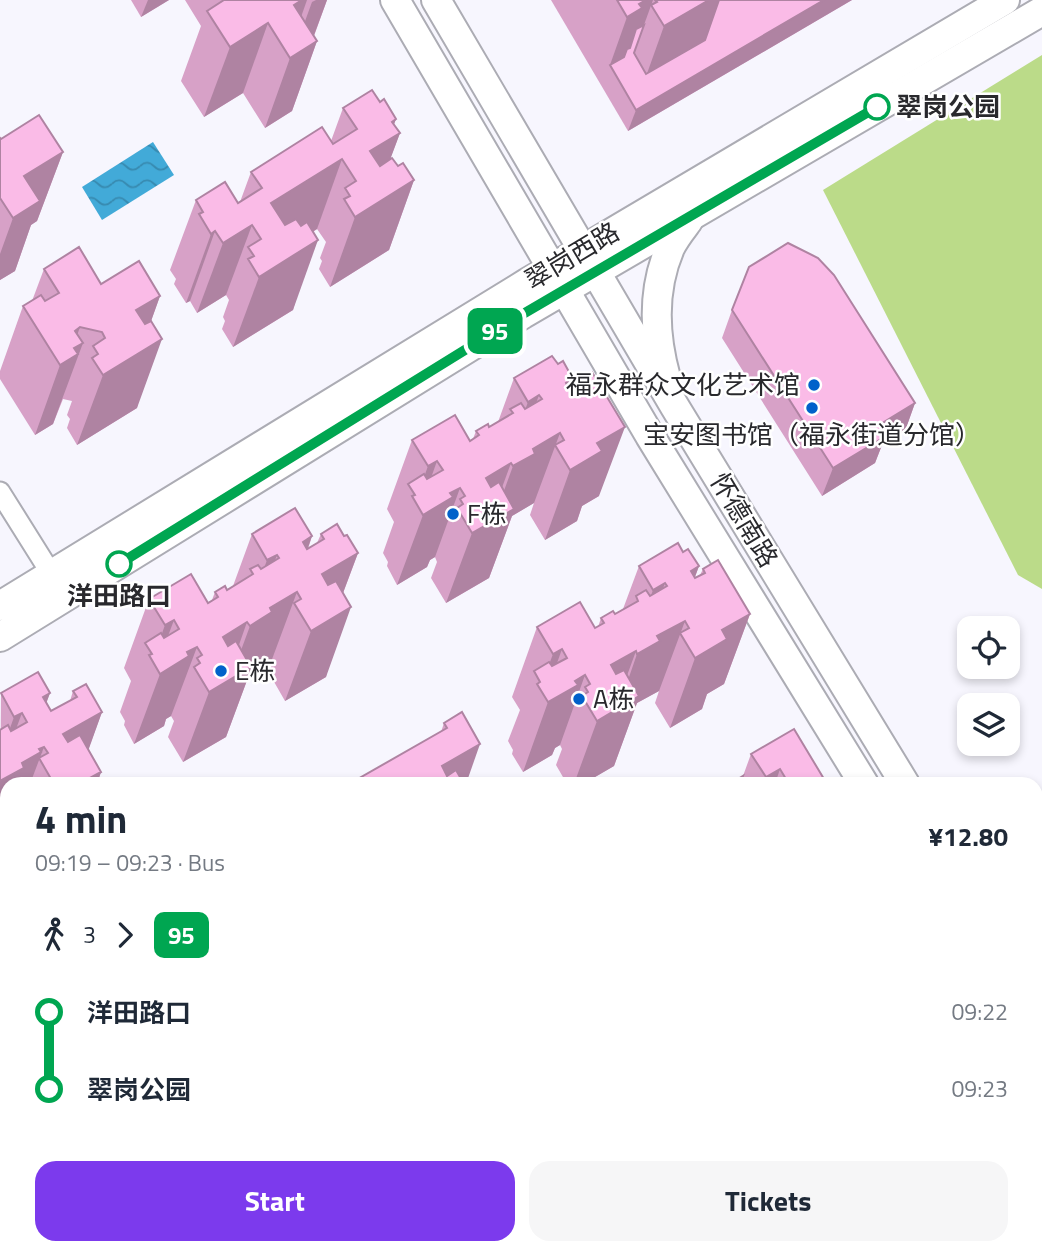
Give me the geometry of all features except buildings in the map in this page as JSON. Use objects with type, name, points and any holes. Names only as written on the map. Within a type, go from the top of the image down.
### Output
[{"type":"main road","name":"怀德南路","points":[[395,0],[650,436],[860,777]]},
{"type":"main road","name":"怀德南路","points":[[436,0],[675,408],[901,777]]},
{"type":"main road","name":"翠岗西路","points":[[0,606],[589,261],[1005,0]]},
{"type":"main road","name":"翠岗西路","points":[[589,261],[692,215],[1042,11]]},
{"type":"main road","points":[[675,408],[662,363],[656,326],[657,290],[671,247],[692,215]]},
{"type":"main road","name":"翠岗西路","points":[[0,637],[557,280]]},
{"type":"street","points":[[0,492],[52,575]]},
{"type":"green space","name":"翠岗公园","points":[[1042,55],[1042,589],[1018,575],[823,190]]},
{"type":"water","points":[[153,142],[174,175],[102,220],[82,187]]},
{"type":"bus line","name":"95","points":[[119,564],[523,314],[877,107]]},
{"type":"place","name":"翠岗公园","points":[[877,107]]},
{"type":"place","name":"福永群众文化艺术馆","points":[[814,385]]},
{"type":"place","name":"宝安图书馆（福永街道分馆）","points":[[812,408]]},
{"type":"place","name":"F栋","points":[[453,514]]},
{"type":"place","name":"洋田路口","points":[[119,564]]},
{"type":"place","name":"E栋","points":[[221,671]]},
{"type":"place","name":"A栋","points":[[579,699]]}]
